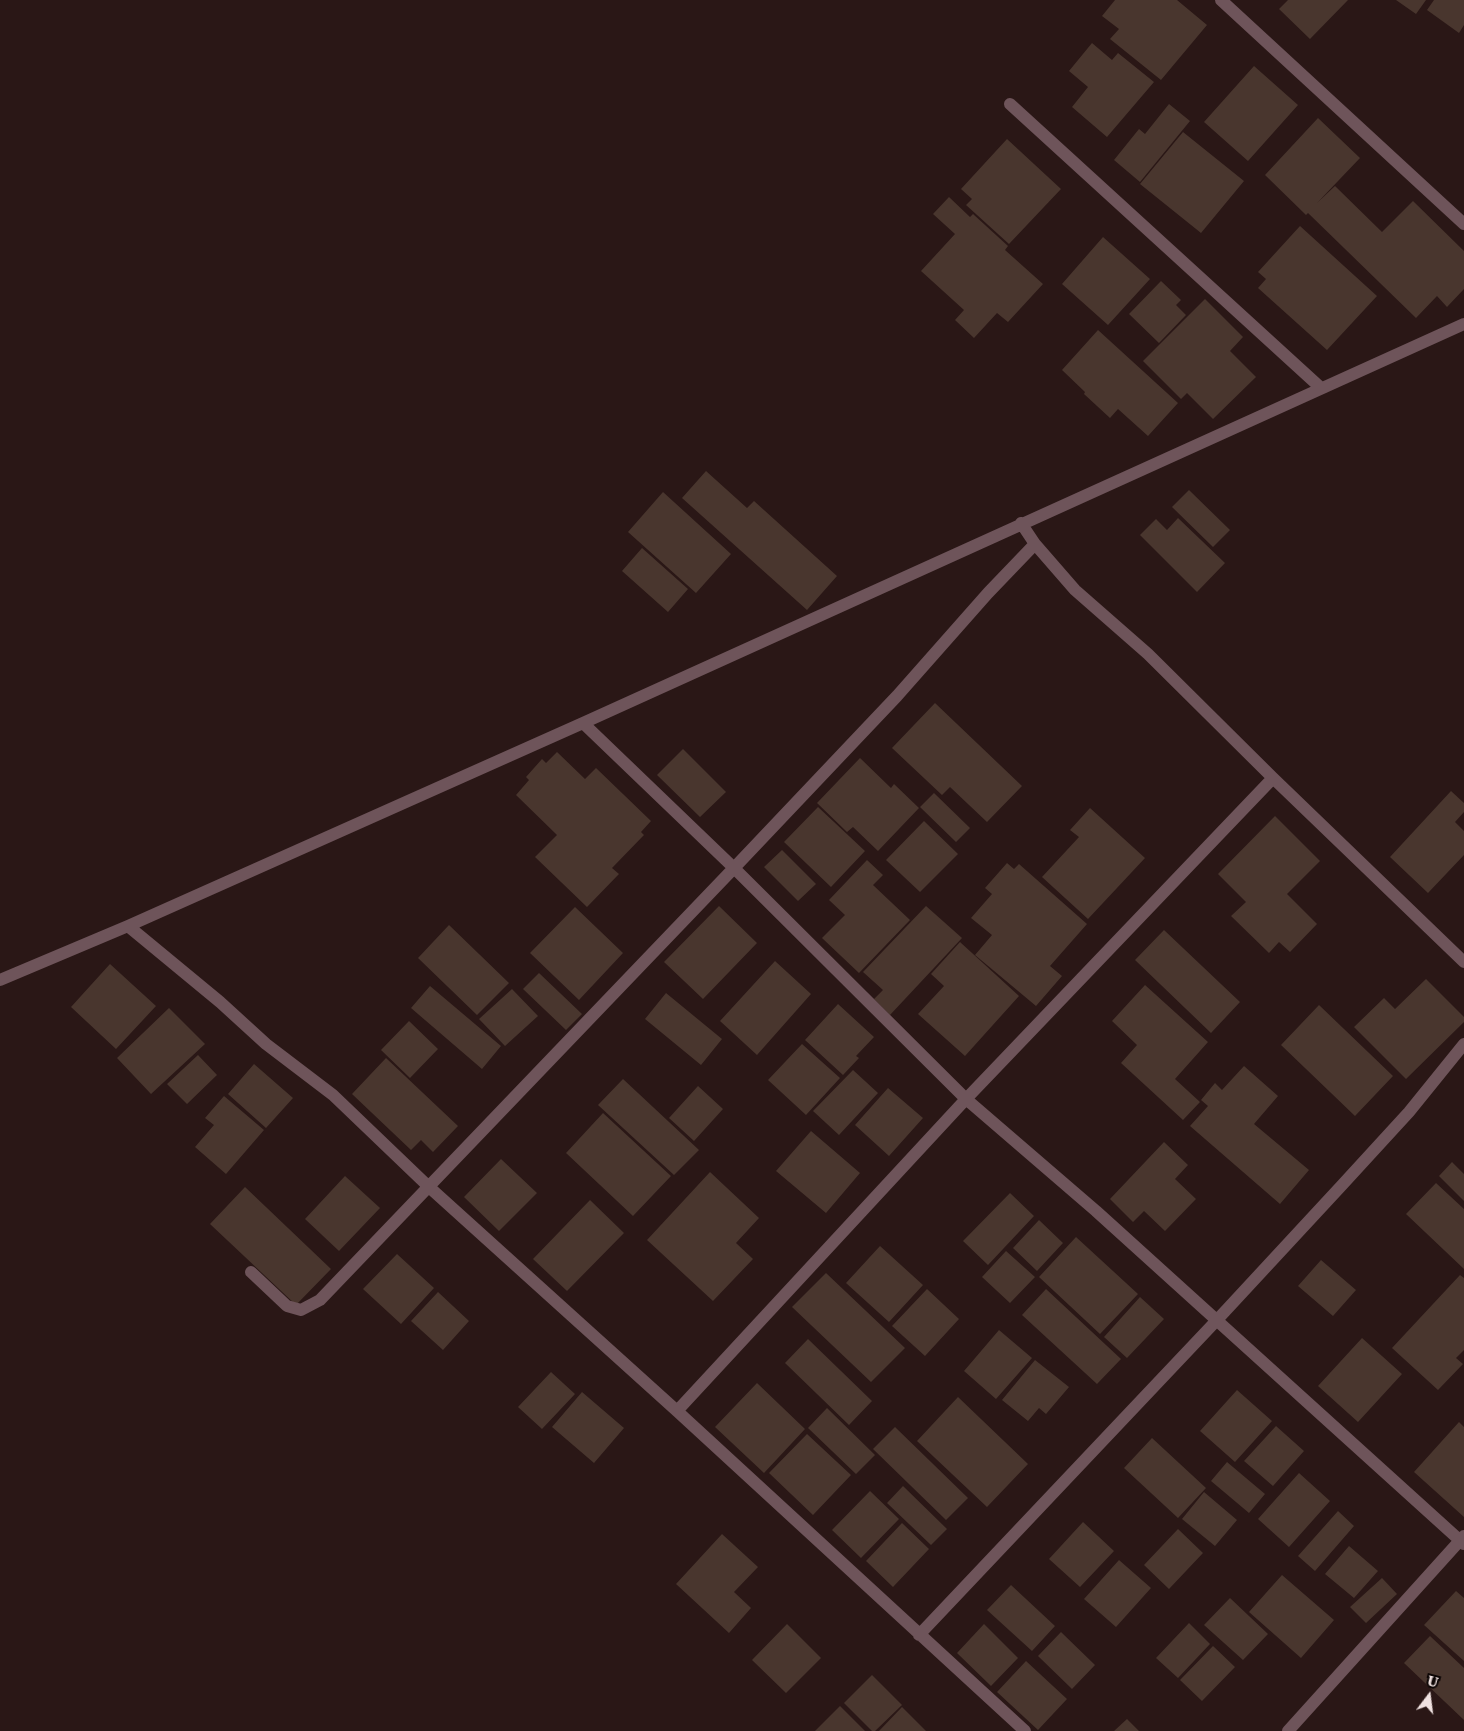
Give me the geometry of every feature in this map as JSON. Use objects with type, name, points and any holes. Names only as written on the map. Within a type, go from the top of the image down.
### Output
[{"type":"street","points":[[1221,0],[1464,224]]},
{"type":"street","points":[[1010,104],[1321,388]]},
{"type":"street","points":[[0,980],[128,926],[583,723],[1464,324]]},
{"type":"street","points":[[1021,523],[1075,590],[1148,654],[1272,778],[1464,962]]},
{"type":"street","points":[[251,1272],[287,1306],[301,1310],[320,1300],[897,696],[988,593],[1036,544]]},
{"type":"street","points":[[583,723],[734,868],[966,1099],[1096,1211],[1463,1540],[1288,1731]]},
{"type":"street","points":[[677,1411],[966,1099],[1272,778]]},
{"type":"street","points":[[128,926],[220,1002],[266,1044],[332,1095],[429,1187],[677,1411],[1025,1731]]},
{"type":"street","points":[[919,1635],[1217,1320],[1409,1112],[1464,1044]]},
{"type":"building","points":[[1115,0],[1177,0],[1207,25],[1161,80],[1110,39],[1119,29],[1102,16]]},
{"type":"building","points":[[1288,0],[1348,0],[1310,39],[1279,9]]},
{"type":"building","points":[[1396,0],[1426,0],[1416,14]]},
{"type":"building","points":[[1434,0],[1464,0],[1464,25],[1459,33],[1427,10]]},
{"type":"building","points":[[1092,43],[1112,60],[1118,53],[1154,82],[1107,137],[1072,107],[1088,87],[1069,71]]},
{"type":"building","points":[[1254,66],[1298,105],[1248,161],[1204,122]]},
{"type":"building","points":[[1169,104],[1190,121],[1140,182],[1114,160],[1139,129],[1145,134]]},
{"type":"building","points":[[1318,118],[1360,158],[1317,203],[1335,186],[1382,232],[1413,201],[1464,251],[1464,289],[1447,307],[1437,296],[1416,318],[1308,213],[1306,215],[1265,175]]},
{"type":"building","points":[[1183,132],[1244,181],[1201,233],[1140,184]]},
{"type":"building","points":[[1007,139],[1061,189],[1009,244],[966,205],[972,199],[961,189]]},
{"type":"building","points":[[949,197],[970,217],[973,214],[1008,246],[1005,250],[1043,284],[1008,322],[997,313],[974,338],[955,320],[964,310],[921,271],[955,234],[933,214]]},
{"type":"building","points":[[1300,226],[1377,296],[1327,350],[1258,288],[1266,279],[1258,272]]},
{"type":"building","points":[[1103,237],[1150,279],[1108,325],[1062,284]]},
{"type":"building","points":[[1161,281],[1181,300],[1176,305],[1186,315],[1159,343],[1129,314]]},
{"type":"building","points":[[1205,299],[1243,337],[1230,351],[1256,377],[1213,419],[1187,393],[1181,399],[1143,361]]},
{"type":"building","points":[[1098,330],[1178,403],[1148,436],[1118,409],[1110,418],[1062,370]]},
{"type":"building","points":[[706,471],[747,508],[754,501],[837,576],[807,610],[682,498]]},
{"type":"building","points":[[1189,490],[1230,530],[1213,547],[1172,507]]},
{"type":"building","points":[[663,492],[731,554],[696,593],[628,532]]},
{"type":"building","points":[[1178,518],[1225,563],[1197,592],[1140,535],[1156,519],[1167,530]]},
{"type":"building","points":[[642,548],[688,589],[668,612],[622,571]]},
{"type":"building","points":[[935,703],[1022,786],[987,822],[950,787],[942,795],[892,748]]},
{"type":"building","points":[[683,749],[726,792],[700,817],[657,775]]},
{"type":"building","points":[[557,752],[585,779],[596,768],[651,821],[641,832],[644,835],[612,868],[619,874],[587,907],[535,857],[557,835],[516,795],[529,780],[526,777],[542,759],[546,763]]},
{"type":"building","points":[[860,758],[891,788],[894,784],[919,808],[878,851],[853,827],[847,832],[817,803]]},
{"type":"building","points":[[1451,791],[1464,803],[1464,812],[1455,822],[1464,831],[1464,855],[1428,893],[1390,857]]},
{"type":"building","points":[[934,793],[970,828],[956,842],[920,807]]},
{"type":"building","points":[[818,807],[865,851],[831,887],[784,842]]},
{"type":"building","points":[[1090,808],[1145,858],[1088,919],[1042,877],[1079,837],[1070,830]]},
{"type":"building","points":[[1275,816],[1320,861],[1287,894],[1317,924],[1290,952],[1279,942],[1269,953],[1231,916],[1246,902],[1218,874]]},
{"type":"building","points":[[924,821],[958,854],[920,892],[886,860]]},
{"type":"building","points":[[782,850],[816,884],[798,901],[764,867]]},
{"type":"building","points":[[867,860],[883,875],[873,885],[910,920],[859,973],[822,938],[845,915],[829,900]]},
{"type":"building","points":[[1007,863],[1014,869],[1019,864],[1087,924],[1050,966],[1062,976],[1036,1006],[975,955],[992,935],[971,918],[992,894],[985,888]]},
{"type":"building","points":[[719,906],[757,943],[703,999],[664,962]]},
{"type":"building","points":[[926,906],[962,938],[890,1015],[874,999],[883,990],[863,972]]},
{"type":"building","points":[[575,907],[623,953],[579,1000],[530,953]]},
{"type":"building","points":[[449,925],[509,983],[477,1015],[418,958]]},
{"type":"building","points":[[1164,930],[1240,1002],[1211,1033],[1135,960]]},
{"type":"building","points":[[960,942],[1019,996],[965,1056],[918,1014],[944,986],[931,974]]},
{"type":"building","points":[[775,961],[811,994],[757,1055],[720,1021]]},
{"type":"building","points":[[110,964],[156,1006],[116,1049],[71,1007]]},
{"type":"building","points":[[539,973],[582,1014],[566,1030],[523,989]]},
{"type":"building","points":[[1426,979],[1464,1017],[1464,1022],[1406,1079],[1354,1027],[1384,998],[1395,1009]]},
{"type":"building","points":[[1145,985],[1208,1042],[1175,1079],[1200,1102],[1183,1120],[1121,1063],[1137,1045],[1112,1021]]},
{"type":"building","points":[[430,986],[501,1046],[482,1069],[411,1008]]},
{"type":"building","points":[[512,989],[538,1016],[505,1046],[479,1019]]},
{"type":"building","points":[[666,993],[722,1039],[701,1065],[645,1019]]},
{"type":"building","points":[[838,1004],[874,1037],[856,1056],[859,1058],[843,1075],[805,1040]]},
{"type":"building","points":[[1319,1005],[1393,1076],[1355,1116],[1281,1045]]},
{"type":"building","points":[[169,1008],[205,1044],[151,1094],[117,1058]]},
{"type":"building","points":[[409,1021],[438,1049],[410,1078],[381,1050]]},
{"type":"building","points":[[802,1044],[840,1078],[806,1115],[768,1080]]},
{"type":"building","points":[[198,1055],[217,1075],[187,1104],[167,1084]]},
{"type":"building","points":[[386,1058],[458,1126],[433,1152],[421,1140],[411,1150],[352,1094]]},
{"type":"building","points":[[254,1064],[293,1098],[266,1128],[228,1094]]},
{"type":"building","points":[[1244,1066],[1278,1096],[1254,1124],[1309,1170],[1280,1204],[1190,1126],[1208,1106],[1201,1100],[1215,1083],[1222,1090]]},
{"type":"building","points":[[853,1070],[878,1093],[839,1135],[813,1111]]},
{"type":"building","points":[[623,1079],[699,1150],[674,1175],[598,1105]]},
{"type":"building","points":[[698,1086],[723,1109],[694,1141],[669,1118]]},
{"type":"building","points":[[888,1088],[923,1118],[889,1156],[855,1125]]},
{"type":"building","points":[[224,1096],[264,1130],[226,1174],[195,1147],[214,1125],[205,1118]]},
{"type":"building","points":[[603,1113],[671,1176],[633,1216],[566,1153]]},
{"type":"building","points":[[811,1131],[860,1173],[826,1213],[776,1171]]},
{"type":"building","points":[[1164,1142],[1188,1165],[1175,1179],[1196,1199],[1165,1231],[1144,1211],[1133,1222],[1110,1199]]},
{"type":"building","points":[[501,1159],[537,1193],[499,1231],[464,1197]]},
{"type":"building","points":[[1452,1162],[1464,1174],[1464,1201],[1439,1176]]},
{"type":"building","points":[[710,1172],[759,1218],[736,1243],[753,1259],[713,1301],[647,1240]]},
{"type":"building","points":[[345,1176],[380,1208],[339,1251],[305,1219]]},
{"type":"building","points":[[1436,1183],[1464,1209],[1464,1269],[1406,1214]]},
{"type":"building","points":[[245,1187],[331,1269],[296,1305],[210,1224]]},
{"type":"building","points":[[1010,1193],[1034,1216],[988,1265],[963,1241]]},
{"type":"building","points":[[590,1200],[624,1233],[567,1291],[533,1259]]},
{"type":"building","points":[[1039,1220],[1063,1243],[1037,1271],[1013,1248]]},
{"type":"building","points":[[1076,1237],[1138,1294],[1100,1334],[1039,1277]]},
{"type":"building","points":[[880,1246],[923,1285],[889,1322],[846,1283]]},
{"type":"building","points":[[1006,1251],[1035,1277],[1010,1303],[982,1277]]},
{"type":"building","points":[[397,1254],[434,1288],[401,1324],[363,1289]]},
{"type":"building","points":[[1321,1260],[1356,1290],[1333,1316],[1298,1286]]},
{"type":"building","points":[[826,1273],[905,1348],[871,1382],[792,1307]]},
{"type":"building","points":[[1460,1275],[1464,1278],[1464,1350],[1456,1358],[1463,1364],[1438,1390],[1392,1348]]},
{"type":"building","points":[[927,1289],[959,1319],[925,1356],[892,1326]]},
{"type":"building","points":[[1046,1289],[1121,1359],[1097,1384],[1022,1315]]},
{"type":"building","points":[[438,1292],[469,1321],[443,1350],[411,1321]]},
{"type":"building","points":[[1140,1297],[1164,1319],[1127,1358],[1104,1337]]},
{"type":"building","points":[[999,1330],[1032,1358],[996,1399],[964,1371]]},
{"type":"building","points":[[1362,1338],[1402,1374],[1358,1422],[1318,1386]]},
{"type":"building","points":[[808,1339],[872,1401],[849,1425],[785,1363]]},
{"type":"building","points":[[1035,1360],[1069,1387],[1046,1414],[1039,1408],[1028,1421],[1002,1400]]},
{"type":"building","points":[[551,1372],[575,1394],[542,1429],[518,1407]]},
{"type":"building","points":[[757,1383],[805,1429],[764,1473],[715,1427]]},
{"type":"building","points":[[1237,1390],[1272,1421],[1235,1462],[1200,1431]]},
{"type":"building","points":[[582,1392],[624,1428],[594,1463],[552,1427]]},
{"type":"building","points":[[958,1397],[1028,1464],[987,1507],[917,1441]]},
{"type":"building","points":[[827,1408],[875,1455],[856,1474],[808,1428]]},
{"type":"building","points":[[1459,1422],[1464,1427],[1464,1517],[1414,1472]]},
{"type":"building","points":[[1276,1426],[1304,1451],[1273,1486],[1244,1461]]},
{"type":"building","points":[[895,1427],[968,1498],[946,1520],[873,1449]]},
{"type":"building","points":[[807,1434],[851,1475],[813,1515],[769,1473]]},
{"type":"building","points":[[1152,1438],[1206,1488],[1178,1518],[1124,1468]]},
{"type":"building","points":[[1227,1462],[1265,1494],[1249,1513],[1211,1481]]},
{"type":"building","points":[[1299,1473],[1330,1501],[1289,1547],[1258,1519]]},
{"type":"building","points":[[903,1486],[947,1529],[931,1545],[887,1503]]},
{"type":"building","points":[[870,1491],[899,1519],[861,1558],[832,1530]]},
{"type":"building","points":[[1204,1492],[1237,1520],[1215,1546],[1182,1519]]},
{"type":"building","points":[[1338,1511],[1354,1526],[1315,1571],[1298,1556]]},
{"type":"building","points":[[1083,1522],[1114,1551],[1080,1587],[1049,1559]]},
{"type":"building","points":[[902,1523],[929,1549],[893,1587],[866,1561]]},
{"type":"building","points":[[1178,1529],[1203,1553],[1169,1589],[1144,1565]]},
{"type":"building","points":[[722,1534],[758,1567],[734,1592],[751,1608],[729,1633],[676,1584]]},
{"type":"building","points":[[1349,1546],[1378,1571],[1354,1598],[1325,1574]]},
{"type":"building","points":[[1119,1560],[1151,1588],[1116,1627],[1084,1599]]},
{"type":"building","points":[[1282,1575],[1334,1620],[1301,1658],[1249,1612]]},
{"type":"building","points":[[1382,1578],[1397,1594],[1366,1623],[1350,1607]]},
{"type":"building","points":[[1011,1585],[1055,1626],[1032,1651],[987,1610]]},
{"type":"building","points":[[1456,1591],[1464,1598],[1464,1661],[1424,1625]]},
{"type":"building","points":[[1230,1598],[1268,1634],[1243,1660],[1204,1625]]},
{"type":"building","points":[[1189,1623],[1210,1644],[1178,1678],[1156,1658]]},
{"type":"building","points":[[787,1624],[821,1658],[786,1693],[752,1660]]},
{"type":"building","points":[[984,1624],[1018,1658],[991,1686],[957,1653]]},
{"type":"building","points":[[1061,1632],[1095,1665],[1072,1689],[1038,1656]]},
{"type":"building","points":[[1430,1636],[1464,1668],[1464,1720],[1404,1663]]},
{"type":"building","points":[[1213,1646],[1235,1667],[1202,1701],[1180,1680]]},
{"type":"building","points":[[1026,1661],[1067,1699],[1038,1730],[997,1692]]},
{"type":"building","points":[[872,1675],[902,1705],[875,1731],[872,1731],[844,1703]]},
{"type":"building","points":[[840,1706],[865,1731],[815,1731]]},
{"type":"building","points":[[902,1707],[926,1731],[879,1731]]},
{"type":"building","points":[[1127,1719],[1139,1731],[1114,1731]]}]
